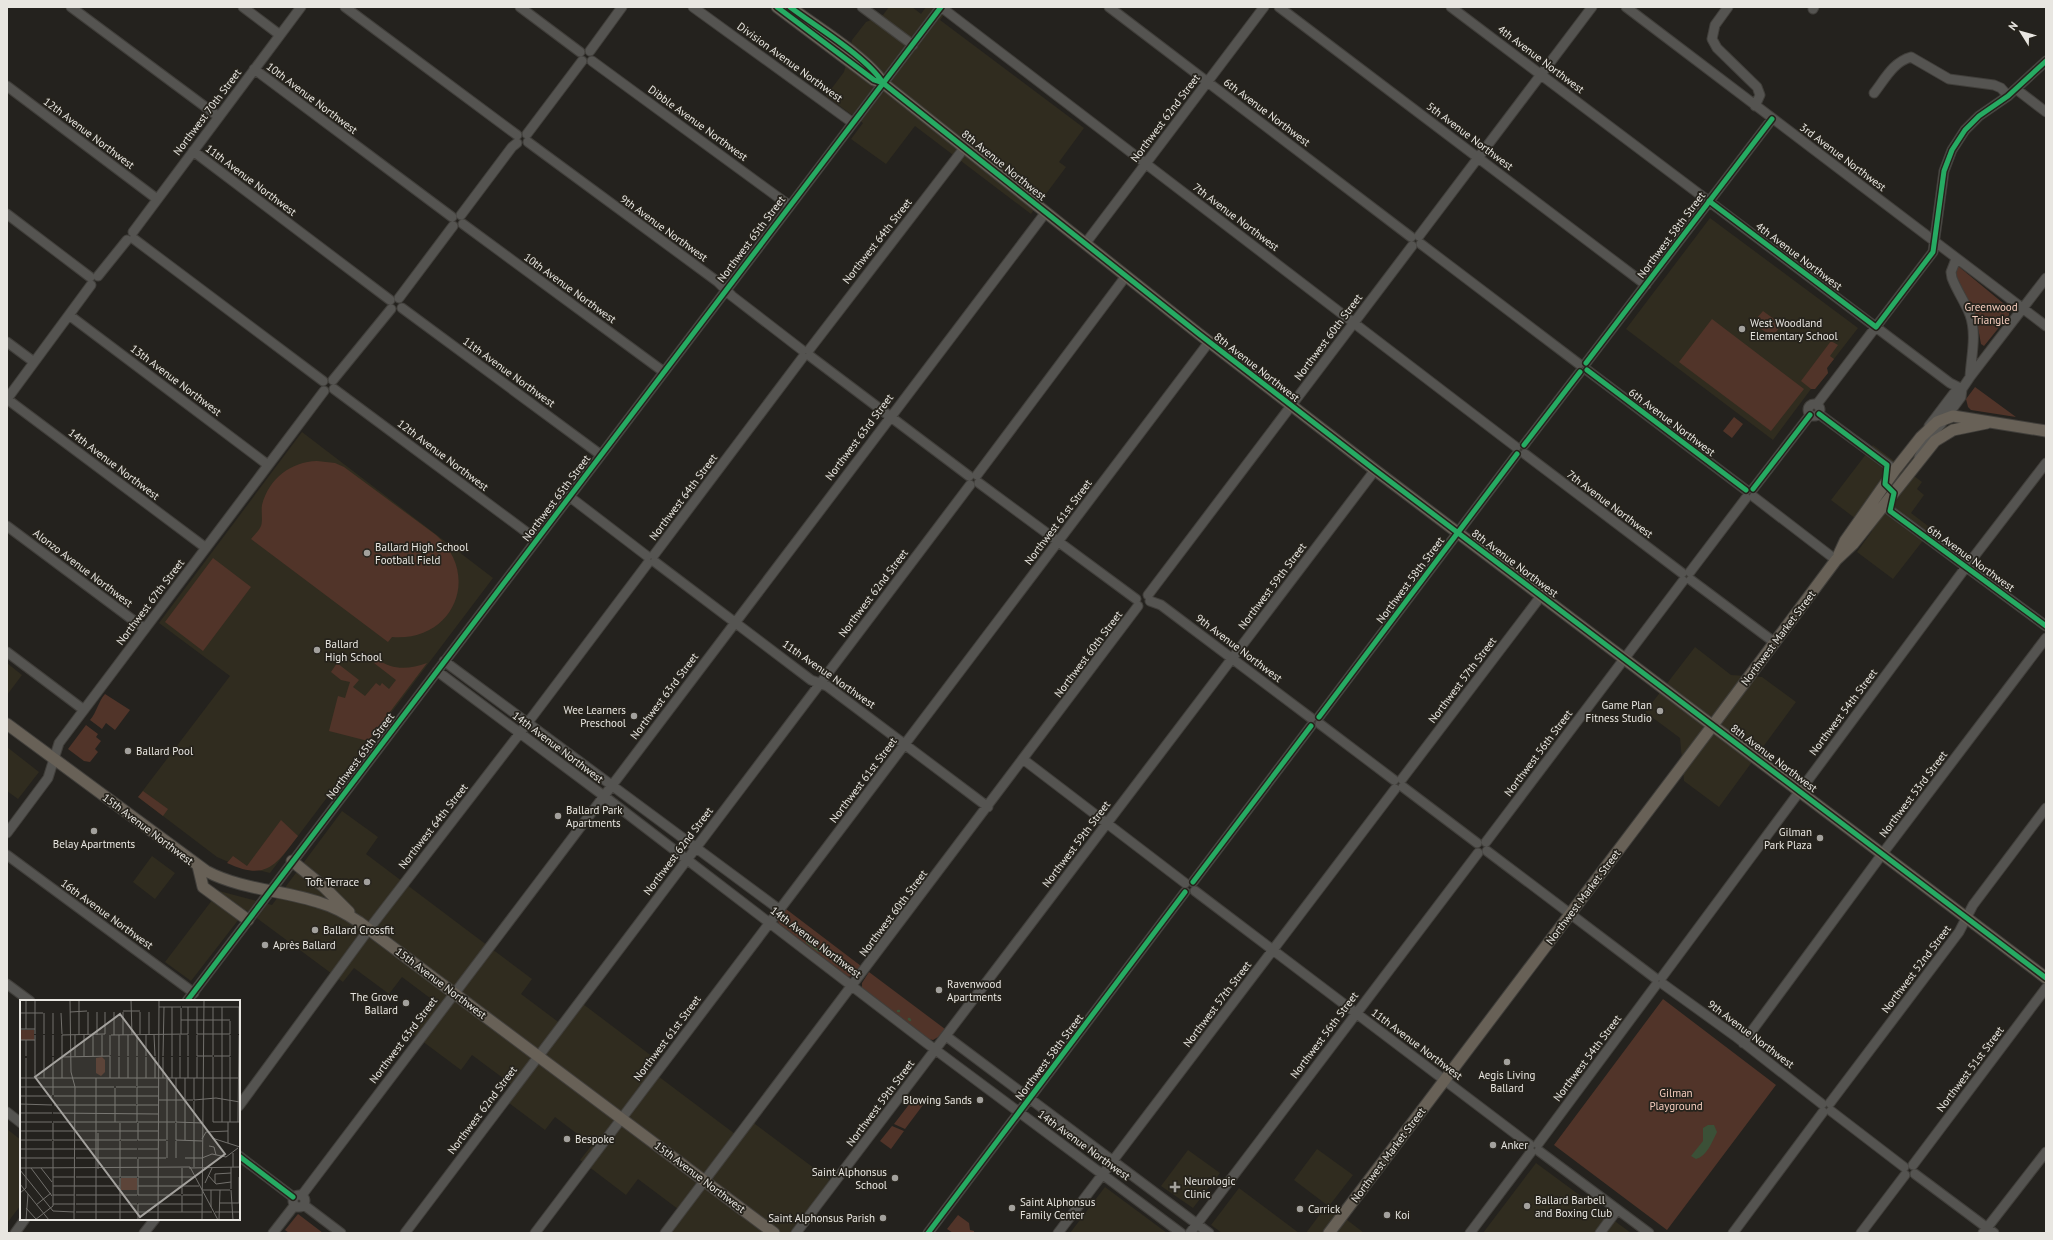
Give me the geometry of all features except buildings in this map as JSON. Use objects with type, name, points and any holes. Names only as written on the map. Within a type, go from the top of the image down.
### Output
[{"type":"main road","name":"8th Avenue Northwest","points":[[777,7],[874,80],[883,83],[1209,342],[1374,470],[1800,790],[2046,978]]},
{"type":"main road","name":"8th Avenue Northwest","points":[[790,7],[878,74],[883,83]]},
{"type":"main road","name":"Northwest Market Street","points":[[1836,560],[1845,541],[1895,470],[1921,437],[1937,422],[1953,416],[1971,418],[1987,423],[2046,431]]},
{"type":"main road","name":"Northwest Market Street","points":[[1329,1233],[1836,560],[1853,544],[1884,506],[1917,461],[1935,441],[1943,435],[1966,426],[1987,423]]},
{"type":"main road","name":"15th Avenue Northwest","points":[[7,724],[198,866],[228,881],[269,892],[321,903],[340,911],[359,922],[774,1233]]},
{"type":"main road","points":[[292,861],[324,887],[359,922]]},
{"type":"main road","points":[[198,866],[203,887],[248,920]]},
{"type":"street","points":[[71,7],[218,117]]},
{"type":"street","points":[[243,7],[280,35]]},
{"type":"street","name":"Northwest 70th Street","points":[[7,399],[69,315],[93,279],[132,237],[157,199],[301,7]]},
{"type":"street","points":[[345,7],[517,139]]},
{"type":"street","points":[[520,7],[580,52]]},
{"type":"street","points":[[590,50],[622,7]]},
{"type":"street","name":"Division Avenue Northwest","points":[[693,7],[853,123]]},
{"type":"street","points":[[862,7],[913,45]]},
{"type":"street","name":"Northwest 65th Street","points":[[188,1000],[941,7]]},
{"type":"street","name":"7th Avenue Northwest","points":[[941,7],[1355,322],[1686,577],[1774,642]]},
{"type":"street","name":"6th Avenue Northwest","points":[[1109,7],[1750,493],[1836,560]]},
{"type":"street","name":"Northwest 62nd Street","points":[[1086,244],[1264,7]]},
{"type":"street","name":"5th Avenue Northwest","points":[[1279,7],[1646,285]]},
{"type":"street","name":"4th Avenue Northwest","points":[[1451,7],[1950,383],[1962,389]]},
{"type":"street","name":"Northwest 60th Street","points":[[1149,598],[1291,406],[1592,7]]},
{"type":"street","name":"3rd Avenue Northwest","points":[[1626,7],[2046,326]]},
{"type":"street","points":[[1728,7],[1713,29],[1712,39],[1717,48],[1757,87],[1760,95],[1755,106]]},
{"type":"street","points":[[580,52],[585,49],[590,50]]},
{"type":"street","points":[[580,52],[579,56],[582,61],[587,63],[592,61],[593,56],[590,50]]},
{"type":"street","points":[[1874,93],[1894,66],[1903,59],[1911,57],[1949,79],[1994,85],[2001,88],[2008,96]]},
{"type":"street","points":[[333,380],[453,226],[458,228],[459,219],[517,139],[523,132],[527,138],[582,61]]},
{"type":"street","name":"Dibble Avenue Northwest","points":[[592,61],[790,206]]},
{"type":"street","points":[[1876,327],[1933,252],[1944,171],[1952,150],[1965,130],[1979,116],[2008,96],[2046,61]]},
{"type":"street","name":"10th Avenue Northwest","points":[[254,69],[459,219],[664,372]]},
{"type":"street","name":"12th Avenue Northwest","points":[[7,86],[157,199]]},
{"type":"street","points":[[2016,89],[2046,112]]},
{"type":"street","name":"Northwest 58th Street","points":[[928,1233],[1772,119]]},
{"type":"street","name":"9th Avenue Northwest","points":[[527,138],[806,353],[1137,603]]},
{"type":"street","name":"Northwest 64th Street","points":[[240,1105],[369,929],[520,733],[806,353],[965,147]]},
{"type":"street","name":"11th Avenue Northwest","points":[[193,151],[393,302],[396,311],[402,308],[601,455]]},
{"type":"street","name":"Northwest 63rd Street","points":[[273,1233],[296,1200],[1046,212]]},
{"type":"street","points":[[7,214],[93,279]]},
{"type":"street","points":[[132,237],[323,380]]},
{"type":"street","points":[[1956,258],[1951,272],[1952,278],[1970,316],[1973,328],[1974,348],[1970,377]]},
{"type":"street","name":"Northwest 62nd Street","points":[[405,1233],[537,1056],[974,480],[1126,276]]},
{"type":"street","points":[[1917,461],[1926,441],[1946,418],[1961,397],[1962,389],[1970,377],[2046,278]]},
{"type":"street","name":"13th Avenue Northwest","points":[[69,315],[268,465]]},
{"type":"street","name":"Northwest 56th Street","points":[[1190,1233],[1750,493],[1814,414],[1807,411],[1808,407],[1811,404],[1817,404],[1876,327]]},
{"type":"street","points":[[7,342],[34,362]]},
{"type":"street","name":"Northwest 61st Street","points":[[535,1233],[1209,342]]},
{"type":"street","points":[[323,380],[328,378],[333,380]]},
{"type":"street","points":[[323,380],[321,386],[324,391],[329,392],[334,389],[335,384],[333,380]]},
{"type":"street","name":"12th Avenue Northwest","points":[[334,389],[537,540]]},
{"type":"street","points":[[1921,437],[1954,393],[1962,389]]},
{"type":"street","name":"Northwest 67th Street","points":[[7,833],[48,778],[59,743],[324,391]]},
{"type":"street","name":"14th Avenue Northwest","points":[[7,399],[206,548]]},
{"type":"street","points":[[1814,414],[1895,470]]},
{"type":"street","name":"Northwest 54th Street","points":[[1470,1233],[1966,567],[2046,463]]},
{"type":"street","name":"Northwest 59th Street","points":[[796,1233],[1374,470]]},
{"type":"street","name":"11th Avenue Northwest","points":[[570,497],[811,680],[827,686],[988,807]]},
{"type":"street","name":"6th Avenue Northwest","points":[[1884,506],[2046,626]]},
{"type":"street","name":"Alonzo Avenue Northwest","points":[[7,526],[145,629]]},
{"type":"street","points":[[1137,603],[1141,595],[1149,598]]},
{"type":"street","name":"Northwest 57th Street","points":[[1058,1233],[1541,596]]},
{"type":"street","name":"9th Avenue Northwest","points":[[1149,598],[1233,657],[1570,915],[1744,1043],[1907,1169]]},
{"type":"street","name":"Northwest 60th Street","points":[[665,1233],[1024,760],[1137,603]]},
{"type":"street","name":"Northwest 53rd Street","points":[[1744,1043],[1883,853],[2046,638]]},
{"type":"street","points":[[7,652],[84,710]]},
{"type":"street","name":"14th Avenue Northwest","points":[[444,661],[780,910]]},
{"type":"street","name":"14th Avenue Northwest","points":[[437,671],[1181,1233]]},
{"type":"street","name":"11th Avenue Northwest","points":[[1024,760],[1272,951],[1649,1233]]},
{"type":"street","name":"Northwest 52nd Street","points":[[1732,1233],[1959,932],[1973,905],[2046,808]]},
{"type":"street","name":"16th Avenue Northwest","points":[[7,855],[194,993]]},
{"type":"street","points":[[7,984],[29,1000]]},
{"type":"street","name":"Northwest 51st Street","points":[[1862,1233],[1907,1169],[2046,988]]},
{"type":"street","name":"14th Avenue Northwest","points":[[946,1036],[1209,1233]]},
{"type":"street","points":[[7,1112],[20,1122]]},
{"type":"street","points":[[1907,1169],[1916,1170],[1915,1174],[1988,1231],[2046,1152]]},
{"type":"street","points":[[240,1157],[296,1200],[305,1200],[304,1205],[341,1233]]},
{"type":"street","points":[[1600,1233],[1618,1210]]},
{"type":"street","points":[[15,1233],[24,1220]]},
{"type":"street","points":[[144,1233],[153,1220]]},
{"type":"shaded area","points":[[889,7],[912,7],[921,14],[926,7],[950,7],[940,20],[1084,128],[1059,162],[1066,167],[1031,214],[915,126],[886,164],[851,139],[863,123],[826,96],[844,72],[852,40],[866,22],[883,15]]},
{"type":"shaded area","name":"West Woodland Elementary School","points":[[1710,218],[1858,328],[1827,368],[1828,373],[1815,389],[1811,389],[1773,440],[1626,329]]},
{"type":"shaded area","name":"Ballard High School","points":[[302,432],[493,578],[270,873],[233,864],[217,857],[138,797],[230,676],[159,623]]},
{"type":"shaded area","points":[[1873,445],[1922,482],[1917,489],[1924,495],[1911,513],[1932,529],[1893,579],[1857,552],[1872,531],[1831,500]]},
{"type":"shaded area","points":[[1695,647],[1731,675],[1762,677],[1796,702],[1719,807],[1684,781],[1680,738],[1645,712]]},
{"type":"shaded area","points":[[7,663],[22,675],[7,695]]},
{"type":"shaded area","points":[[7,747],[39,772],[18,799],[7,791]]},
{"type":"shaded area","points":[[342,811],[378,837],[366,854],[532,979],[521,994],[565,1027],[583,1004],[657,1060],[650,1070],[735,1134],[747,1118],[830,1180],[791,1233],[661,1233],[678,1209],[638,1179],[626,1195],[580,1160],[592,1145],[555,1117],[545,1130],[501,1097],[511,1084],[472,1055],[461,1070],[410,1032],[434,1001],[402,977],[389,994],[354,968],[343,982],[246,910],[191,981],[165,962],[219,891],[272,905]]},
{"type":"shaded area","points":[[152,856],[175,873],[155,899],[133,882]]},
{"type":"shaded area","points":[[1708,1125],[1714,1125],[1717,1132],[1706,1152],[1696,1159],[1691,1156],[1703,1141],[1703,1128]]},
{"type":"shaded area","points":[[7,1129],[20,1139],[20,1206],[7,1223]]},
{"type":"shaded area","points":[[1317,1149],[1353,1175],[1329,1206],[1364,1233],[1306,1233],[1327,1205],[1294,1180]]},
{"type":"shaded area","points":[[1188,1150],[1220,1173],[1193,1208],[1161,1186]]},
{"type":"shaded area","points":[[1536,1163],[1631,1233],[1483,1233]]},
{"type":"shaded area","points":[[1105,1187],[1167,1233],[1070,1233]]},
{"type":"shaded area","points":[[1239,1188],[1299,1233],[1222,1233],[1211,1225]]},
{"type":"green space","name":"Greenwood Triangle","points":[[1958,266],[2009,308],[2009,315],[1984,346],[1981,344],[1972,310],[1954,279],[1956,267]]},
{"type":"green space","points":[[1763,311],[1782,325],[1776,332],[1767,333],[1758,327],[1757,318]]},
{"type":"green space","points":[[1712,319],[1804,389],[1771,431],[1679,362]]},
{"type":"green space","points":[[1831,341],[1838,345],[1830,356],[1834,359],[1827,368],[1828,373],[1815,389],[1811,389],[1801,381]]},
{"type":"green space","points":[[1975,387],[2016,417],[1971,410],[1968,407],[1966,399]]},
{"type":"green space","points":[[1734,417],[1743,424],[1732,438],[1723,431]]},
{"type":"green space","points":[[317,461],[335,463],[344,467],[436,535],[450,551],[457,569],[458,587],[454,603],[445,618],[431,629],[413,636],[392,637],[388,642],[251,539],[261,526],[262,505],[265,495],[276,479],[282,473],[298,464]]},
{"type":"green space","points":[[213,558],[251,587],[203,651],[165,622]]},
{"type":"green space","points":[[377,659],[389,666],[402,668],[414,667],[427,663],[368,741],[329,731],[338,696],[345,698],[350,682],[341,680],[331,672],[337,663],[359,680],[353,687],[365,696],[376,683],[380,686],[382,683],[389,689],[396,680],[374,663]]},
{"type":"green space","points":[[105,694],[130,710],[115,730],[106,723],[102,729],[90,720]]},
{"type":"green space","points":[[86,725],[98,734],[96,737],[101,741],[95,749],[98,752],[90,762],[84,761],[68,749]]},
{"type":"green space","points":[[143,791],[168,809],[163,816],[138,797]]},
{"type":"green space","points":[[281,820],[298,836],[276,862],[268,868],[251,871],[227,863],[233,856],[247,866]]},
{"type":"green space","points":[[786,909],[861,966],[853,976],[847,977],[779,926],[778,920]]},
{"type":"green space","points":[[869,972],[945,1029],[933,1040],[928,1039],[862,989],[862,983]]},
{"type":"green space","name":"Gilman Playground","points":[[1663,999],[1776,1085],[1667,1230],[1554,1145]]},
{"type":"green space","points":[[914,1098],[923,1105],[905,1129],[894,1124]]},
{"type":"green space","points":[[892,1126],[904,1131],[891,1149],[880,1141]]},
{"type":"green space","points":[[298,1214],[323,1233],[289,1233],[285,1230]]},
{"type":"green space","points":[[958,1215],[969,1223],[970,1230],[974,1231],[974,1233],[953,1233],[947,1229]]},
{"type":"waterway","points":[[807,942],[819,951]]},
{"type":"cycle path","points":[[777,7],[874,80],[883,83]]},
{"type":"cycle path","points":[[790,7],[854,53],[876,73],[883,83],[1199,334],[1375,470],[2046,978]]},
{"type":"cycle path","points":[[188,1000],[941,7]]},
{"type":"cycle path","points":[[1709,201],[1876,327],[1933,252],[1944,171],[1952,150],[1965,130],[1979,116],[2008,96],[2046,61]]},
{"type":"cycle path","points":[[1586,363],[1772,119]]},
{"type":"cycle path","points":[[1587,370],[1746,490]]},
{"type":"cycle path","points":[[1524,445],[1580,372]]},
{"type":"cycle path","points":[[1819,414],[1887,465],[1885,484],[1894,493],[1890,511],[2046,626]]},
{"type":"cycle path","points":[[1753,489],[1810,415]]},
{"type":"cycle path","points":[[1319,717],[1517,454]]},
{"type":"cycle path","points":[[1193,882],[1311,726]]},
{"type":"cycle path","points":[[928,1233],[1185,892]]},
{"type":"cycle path","points":[[240,1157],[293,1197]]},
{"type":"place","name":"West Woodland Elementary School","points":[[1742,329]]},
{"type":"place","name":"Ballard High School Football Field","points":[[367,553]]},
{"type":"place","name":"Ballard High School","points":[[317,650]]},
{"type":"place","name":"Game Plan Fitness Studio","points":[[1660,711]]},
{"type":"place","name":"Wee Learners Preschool","points":[[634,716]]},
{"type":"place","name":"Ballard Pool","points":[[128,751]]},
{"type":"place","name":"Ballard Park Apartments","points":[[558,816]]},
{"type":"place","name":"Belay Apartments","points":[[94,831]]},
{"type":"place","name":"Gilman Park Plaza","points":[[1820,838]]},
{"type":"place","name":"Toft Terrace","points":[[367,882]]},
{"type":"place","name":"Ballard Crossfit","points":[[315,930]]},
{"type":"place","name":"Après Ballard","points":[[265,945]]},
{"type":"place","name":"Ravenwood Apartments","points":[[939,990]]},
{"type":"place","name":"The Grove Ballard","points":[[406,1003]]},
{"type":"place","name":"Aegis Living Ballard","points":[[1507,1062]]},
{"type":"place","name":"Blowing Sands","points":[[980,1100]]},
{"type":"place","name":"Bespoke","points":[[567,1139]]},
{"type":"place","name":"Anker","points":[[1493,1145]]},
{"type":"place","name":"Saint Alphonsus School","points":[[895,1178]]},
{"type":"place","name":"Neurologic Clinic","points":[[1175,1187]]},
{"type":"place","name":"Ballard Barbell and Boxing Club","points":[[1527,1206]]},
{"type":"place","name":"Saint Alphonsus Family Center","points":[[1012,1208]]},
{"type":"place","name":"Carrick","points":[[1300,1209]]},
{"type":"place","name":"Koi","points":[[1387,1215]]},
{"type":"place","name":"Saint Alphonsus Parish","points":[[883,1218]]}]
